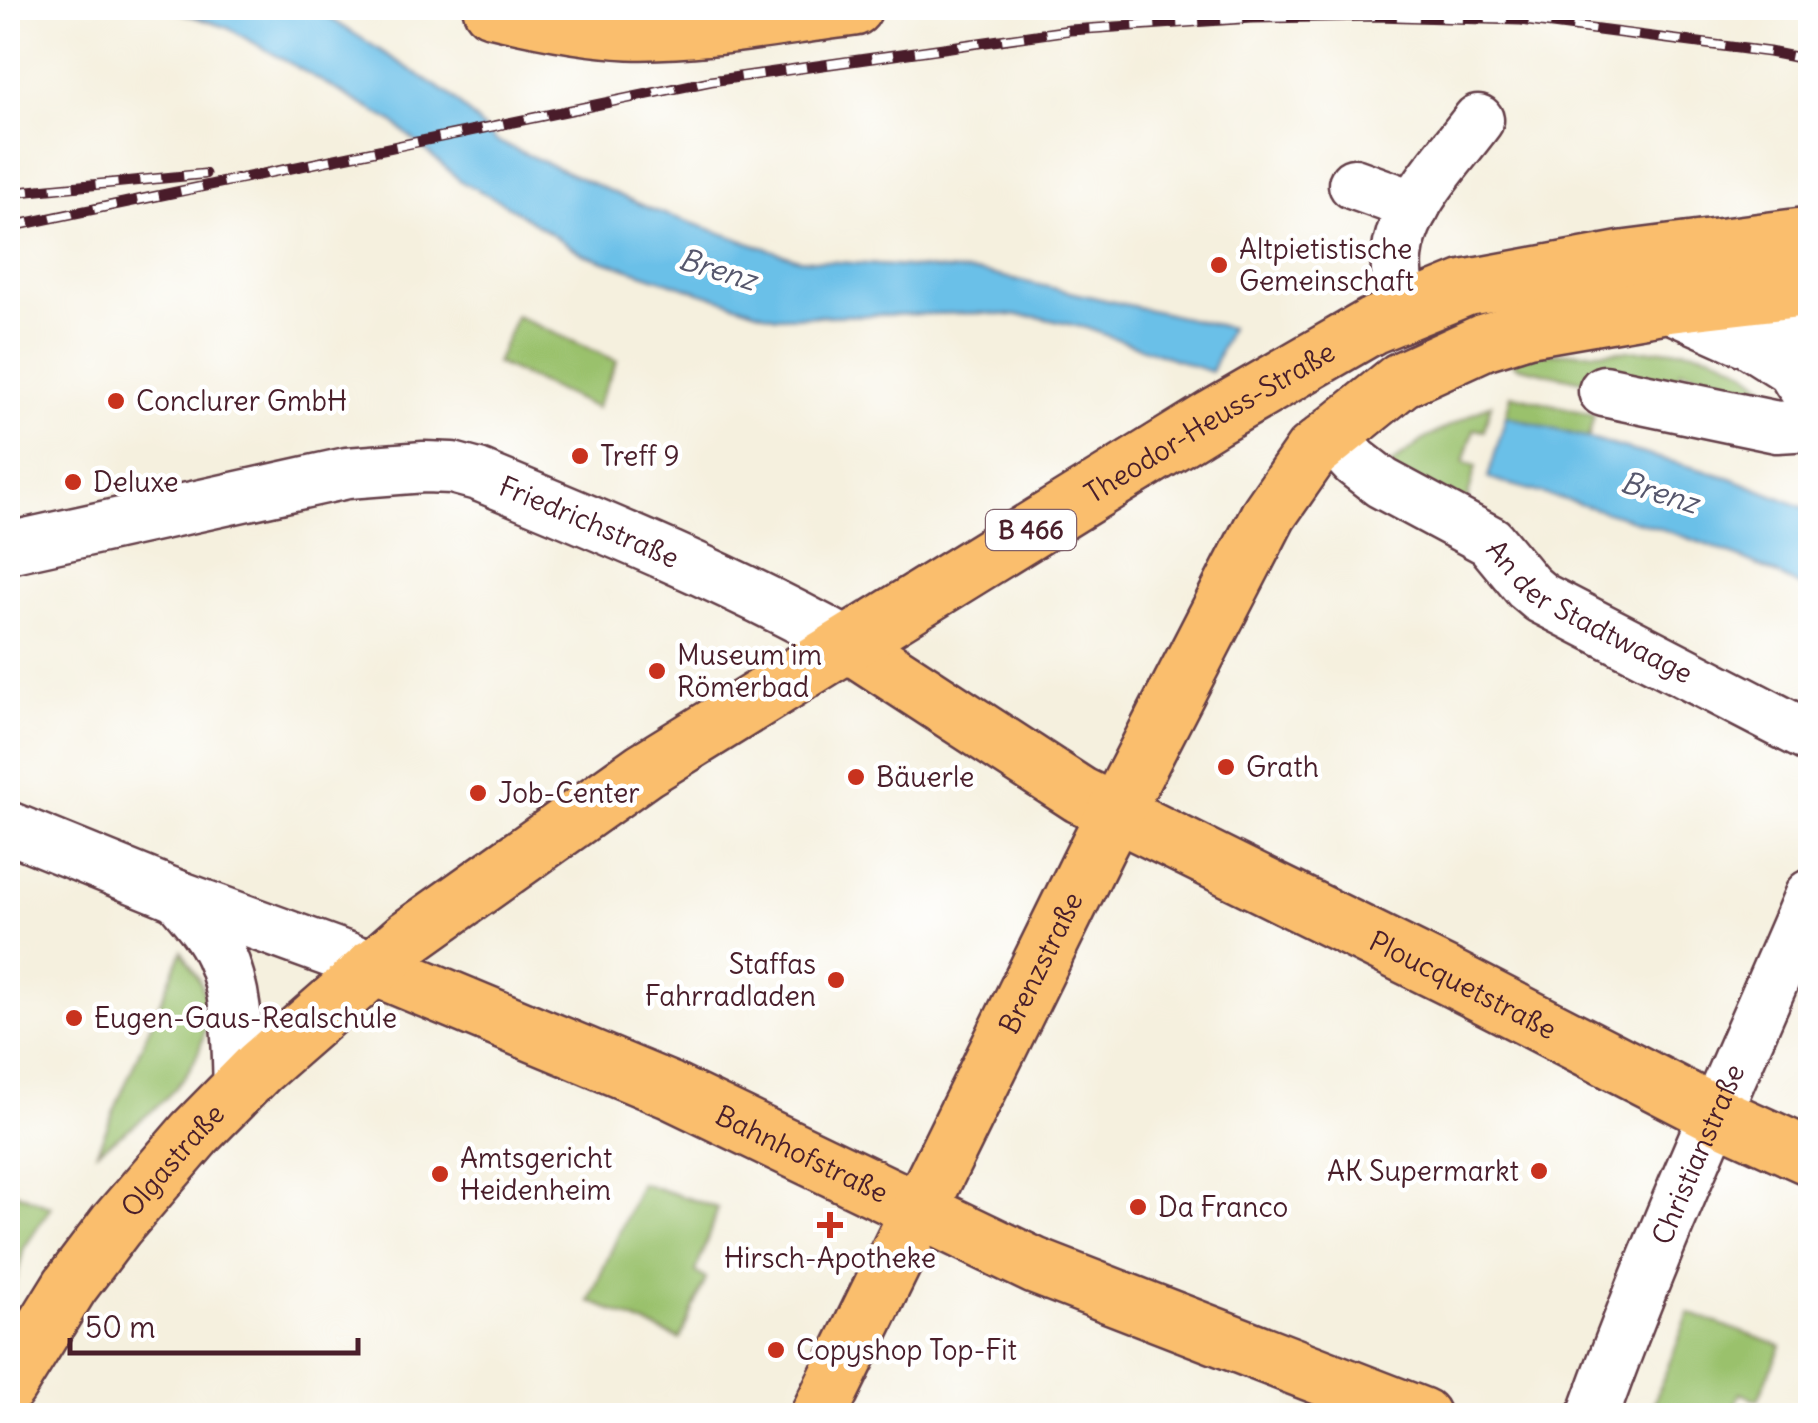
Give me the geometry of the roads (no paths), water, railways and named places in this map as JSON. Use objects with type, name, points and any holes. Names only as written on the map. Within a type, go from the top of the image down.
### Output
[{"type":"main road","points":[[491,8],[556,22],[630,31],[854,8]]},
{"type":"main road","name":"Theodor-Heuss-Straße","points":[[372,967],[644,770],[1332,347],[1408,310],[1466,288],[1551,271],[1810,235]]},
{"type":"main road","points":[[1330,435],[1401,380],[1484,342],[1526,330],[1805,279]]},
{"type":"main road","name":"Brenzstraße","points":[[818,1416],[1115,813],[1269,514],[1297,468],[1330,435]]},
{"type":"main road","name":"Friedrichstraße","points":[[850,645],[1047,775],[1115,813]]},
{"type":"main road","name":"Ploucquetstraße","points":[[1115,813],[1715,1114],[1810,1157]]},
{"type":"main road","name":"Olgastraße","points":[[8,1386],[70,1286],[196,1133],[297,1031],[372,967]]},
{"type":"main road","name":"Bahnhofstraße","points":[[372,967],[669,1090],[917,1212],[1052,1273],[1422,1416]]},
{"type":"street","points":[[1408,310],[1398,289],[1395,263],[1404,226],[1414,206],[1478,120]]},
{"type":"street","points":[[1354,184],[1414,206]]},
{"type":"street","points":[[1802,383],[1784,342],[1787,311],[1805,279]]},
{"type":"street","points":[[1665,305],[1750,343],[1802,383]]},
{"type":"street","points":[[1604,392],[1777,428],[1810,425]]},
{"type":"street","name":"An der Stadtwaage","points":[[1330,435],[1382,483],[1490,541],[1540,598],[1810,737]]},
{"type":"street","name":"Friedrichstraße","points":[[8,548],[324,477],[374,470],[452,468],[478,475],[709,574],[788,610],[850,645]]},
{"type":"street","name":"Bahnhofstraße","points":[[8,827],[178,896],[372,967]]},
{"type":"street","name":"Christianstraße","points":[[1594,1416],[1630,1312],[1810,895]]},
{"type":"street","name":"Bahnhofstraße","points":[[178,896],[208,933],[228,976],[239,1088]]},
{"type":"water","name":"Brenz","points":[[168,8],[314,8],[450,95],[496,141],[653,210],[798,259],[986,273],[1230,328],[1211,372],[1086,328],[1037,317],[978,313],[776,317],[583,254],[500,201],[462,182],[393,122],[228,28]]},
{"type":"water","name":"Brenz","points":[[1506,416],[1731,478],[1810,510],[1810,592],[1693,540],[1488,478]]},
{"type":"railway","points":[[8,227],[711,81],[1070,30],[1252,18],[1521,20],[1810,60]]},
{"type":"railway","points":[[8,193],[205,174]]},
{"type":"place","name":"Altpietistische Gemeinschaft","points":[[1219,265]]},
{"type":"place","name":"Conclurer GmbH","points":[[116,401]]},
{"type":"place","name":"Treff 9","points":[[580,456]]},
{"type":"place","name":"Deluxe","points":[[73,482]]},
{"type":"place","name":"Museum im Römerbad","points":[[657,671]]},
{"type":"place","name":"Grath","points":[[1226,767]]},
{"type":"place","name":"Bäuerle","points":[[856,777]]},
{"type":"place","name":"Job-Center","points":[[478,793]]},
{"type":"place","name":"Staffas Fahrradladen","points":[[836,980]]},
{"type":"place","name":"Eugen-Gaus-Realschule","points":[[74,1018]]},
{"type":"place","name":"AK Supermarkt","points":[[1539,1171]]},
{"type":"place","name":"Amtsgericht Heidenheim","points":[[440,1174]]},
{"type":"place","name":"Da Franco","points":[[1138,1207]]},
{"type":"place","name":"Hirsch-Apotheke","points":[[830,1225]]},
{"type":"place","name":"Copyshop Top-Fit","points":[[776,1350]]}]
